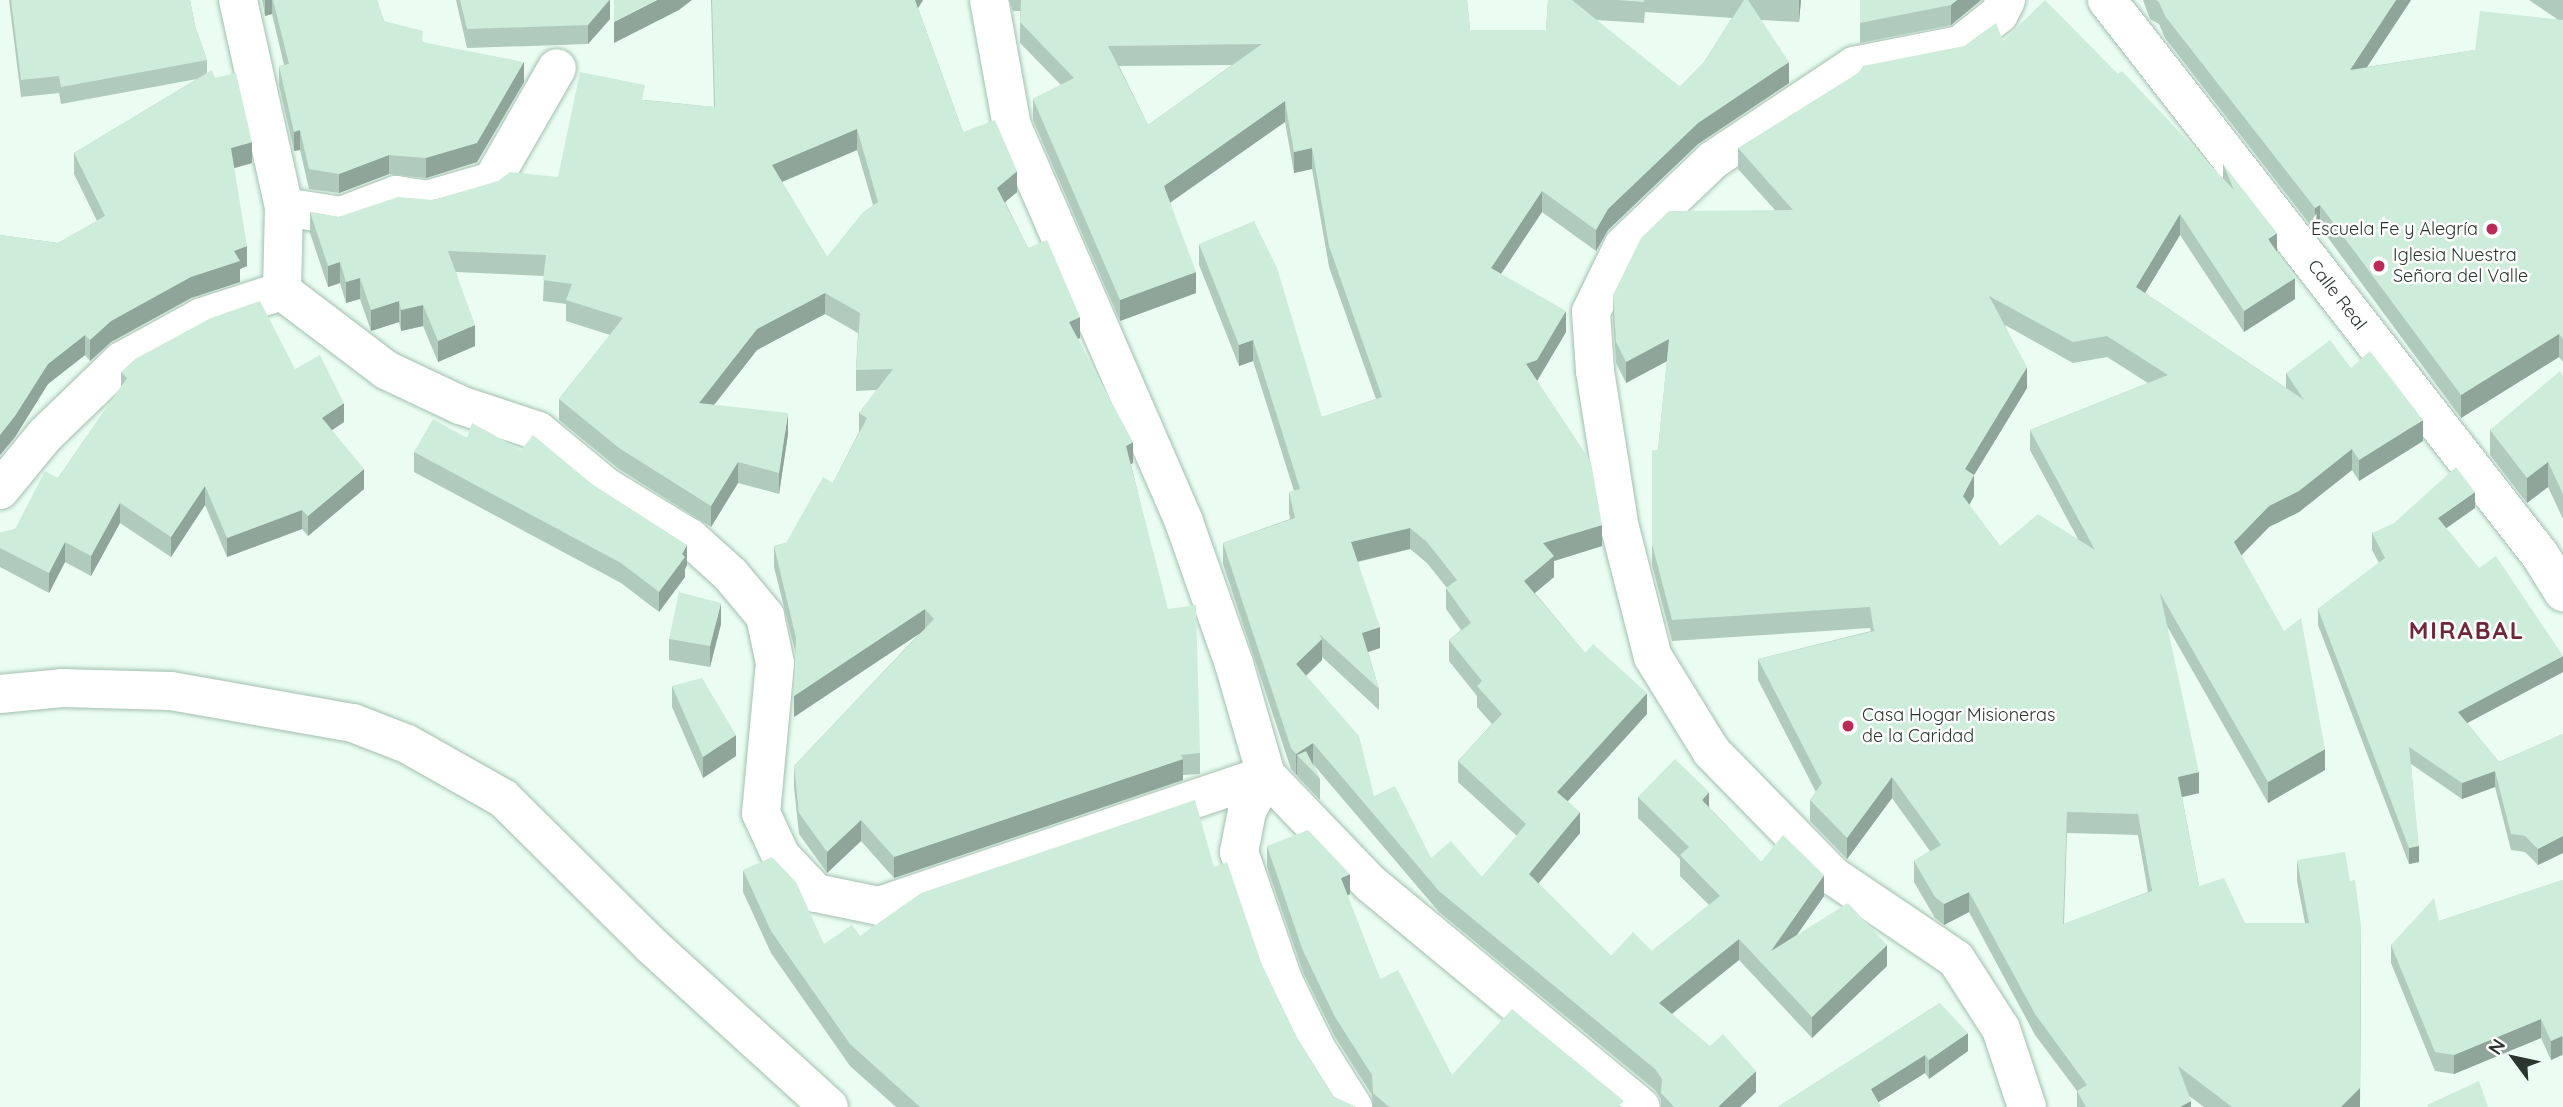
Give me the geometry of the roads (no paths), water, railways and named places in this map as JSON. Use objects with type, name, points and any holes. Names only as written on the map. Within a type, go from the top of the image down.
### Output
[{"type":"street","points":[[239,0],[284,207],[282,290]]},
{"type":"street","points":[[989,0],[1012,126],[1184,522],[1234,664],[1266,775],[1371,884],[1641,1107]]},
{"type":"street","points":[[2006,0],[1999,14],[1960,45],[1854,66],[1713,160],[1623,246],[1591,312],[1595,371],[1620,528],[1653,657],[1711,751],[1833,876],[1956,959],[2001,1029],[2027,1107]]},
{"type":"street","name":"Calle Real","points":[[2107,0],[2531,544],[2563,592]]},
{"type":"street","points":[[284,207],[341,216],[396,195],[427,200],[492,181],[557,68]]},
{"type":"street","points":[[282,290],[386,370],[460,405],[538,431],[606,487],[690,538],[730,575],[765,616],[775,663],[761,813],[781,856],[816,893],[879,906],[1266,775]]},
{"type":"street","points":[[0,490],[45,435],[122,361],[202,317],[282,290]]},
{"type":"street","points":[[0,694],[62,688],[171,691],[353,723],[407,744],[503,798],[652,946],[829,1107]]},
{"type":"street","points":[[1266,775],[1247,811],[1239,852],[1283,980],[1316,1048],[1353,1107]]},
{"type":"place","name":"Escuela Fe y Alegría","points":[[2492,229]]},
{"type":"place","name":"Iglesia Nuestra Señora del Valle","points":[[2379,266]]},
{"type":"place","name":"Casa Hogar Misioneras de la Caridad","points":[[1848,726]]},
{"type":"district","name":"MIRABAL","points":[[2467,631]]}]
